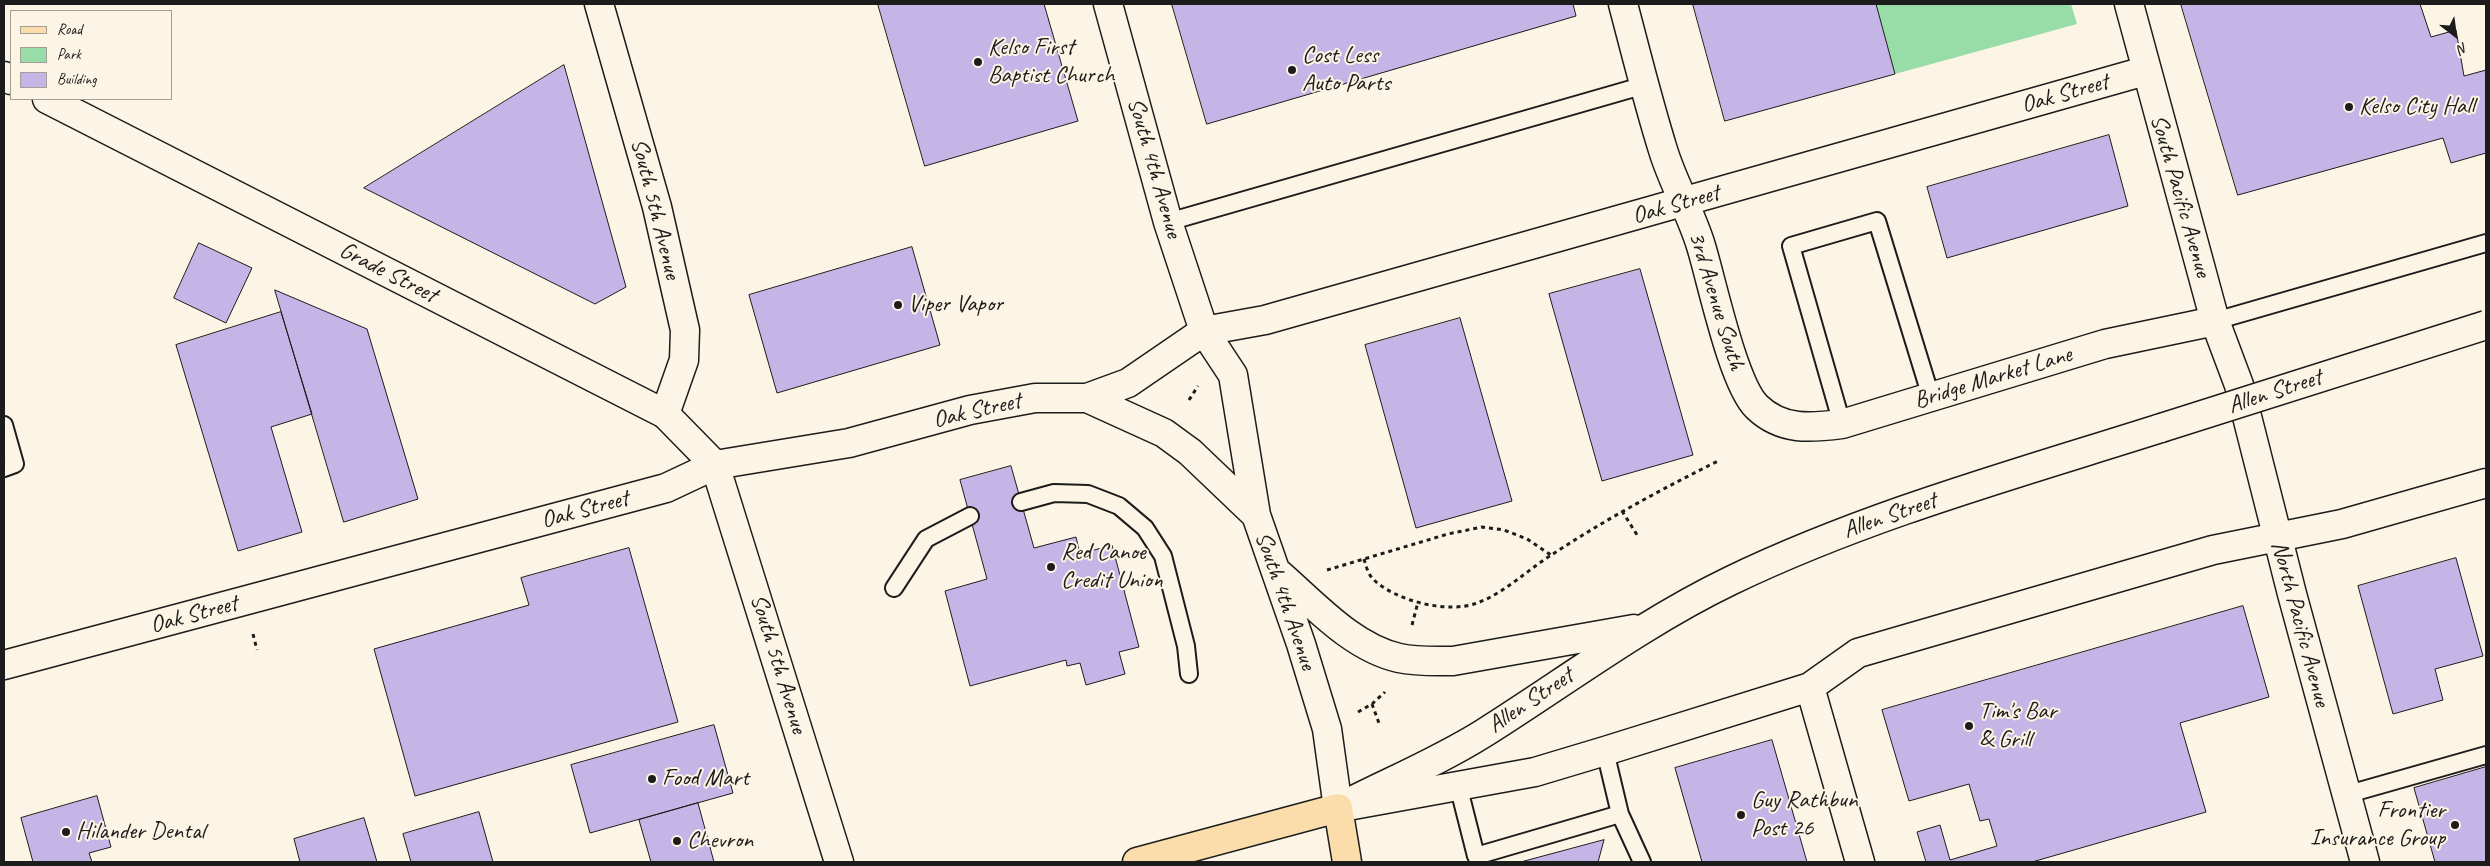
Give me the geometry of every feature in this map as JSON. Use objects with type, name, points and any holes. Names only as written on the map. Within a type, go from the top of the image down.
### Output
[{"type":"main road","name":"Allen Street","points":[[1137,862],[1338,808]]},
{"type":"main road","points":[[1338,808],[1347,862]]},
{"type":"street","name":"South 5th Avenue","points":[[599,4],[657,207],[684,330],[684,360],[664,414]]},
{"type":"street","name":"South 4th Avenue","points":[[1108,4],[1168,222],[1204,331],[1233,375],[1256,515],[1327,729],[1338,808]]},
{"type":"street","name":"3rd Avenue South","points":[[1622,4],[1664,152],[1701,243],[1741,383],[1756,406],[1772,418]]},
{"type":"street","name":"South Pacific Avenue","points":[[2128,4],[2145,72],[2215,321],[2239,385]]},
{"type":"street","name":"Oak Street","points":[[1204,331],[1265,320],[2145,72]]},
{"type":"street","name":"Grade Street","points":[[50,100],[664,414],[715,466]]},
{"type":"street","name":"Bridge Market Lane","points":[[1772,418],[1790,426],[1809,428],[1842,424],[2105,344],[2215,321]]},
{"type":"street","name":"Allen Street","points":[[1338,808],[1483,734],[1584,666],[1728,582],[1816,542],[1910,508],[2486,325]]},
{"type":"street","points":[[1087,398],[1128,383],[1204,331]]},
{"type":"street","name":"North Pacific Avenue","points":[[2239,385],[2345,795],[2365,862]]},
{"type":"street","name":"Oak Street","points":[[4,665],[666,488],[715,466],[849,443],[970,410],[1035,398],[1087,398],[1164,433]]},
{"type":"street","name":"South 4th Avenue","points":[[1164,433],[1190,452],[1256,515]]},
{"type":"street","name":"South 5th Avenue","points":[[715,466],[840,862]]},
{"type":"street","name":"Allen Street","points":[[1338,808],[1535,772],[1810,687],[1858,653],[2213,550],[2342,524],[2486,482]]},
{"type":"street","points":[[1276,571],[1331,619],[1364,644],[1404,659],[1424,662],[1453,661],[1649,627]]},
{"type":"street","points":[[1810,687],[1860,862]]},
{"type":"lane","points":[[1168,222],[1645,85]]},
{"type":"lane","points":[[1842,424],[1791,246],[1878,221],[1931,397]]},
{"type":"lane","points":[[2215,321],[2486,243]]},
{"type":"lane","points":[[4,425],[14,464],[4,468]]},
{"type":"lane","points":[[1021,502],[1054,493],[1088,494],[1119,506],[1145,528],[1163,556],[1186,646],[1188,674]]},
{"type":"lane","points":[[894,588],[926,539],[970,516]]},
{"type":"lane","points":[[1605,751],[1620,814],[1642,862]]},
{"type":"lane","points":[[2345,795],[2486,755]]},
{"type":"lane","points":[[1458,785],[1469,859],[1620,814]]},
{"type":"path","points":[[1364,559],[1372,579],[1390,592],[1418,602],[1451,608],[1475,604],[1496,594],[1551,555],[1622,511],[1718,461]]},
{"type":"path","points":[[1622,511],[1639,538]]},
{"type":"path","points":[[1327,570],[1448,534],[1482,527],[1504,530],[1527,538],[1551,555]]},
{"type":"path","points":[[1410,633],[1418,602]]},
{"type":"path","points":[[1351,715],[1372,704],[1389,688]]},
{"type":"path","points":[[1372,704],[1380,726]]},
{"type":"green space","points":[[1876,4],[2071,4],[2077,24],[1895,74]]},
{"type":"building","name":"Kelso First Baptist Church","points":[[878,4],[1044,4],[1078,121],[925,166]]},
{"type":"building","name":"Cost Less Auto Parts","points":[[1172,4],[1573,4],[1576,16],[1207,124]]},
{"type":"building","points":[[1693,4],[1876,4],[1895,74],[1725,121]]},
{"type":"building","name":"Kelso City Hall","points":[[2181,4],[2420,4],[2431,37],[2456,30],[2464,76],[2486,70],[2486,153],[2451,163],[2443,138],[2238,195]]},
{"type":"building","points":[[564,65],[626,287],[595,304],[364,188]]},
{"type":"building","points":[[2109,135],[2128,206],[1947,258],[1927,187]]},
{"type":"building","points":[[199,243],[252,268],[226,323],[174,298]]},
{"type":"building","points":[[912,247],[940,345],[777,393],[749,295]]},
{"type":"building","points":[[1640,269],[1693,455],[1602,481],[1549,294]]},
{"type":"building","points":[[275,290],[367,329],[418,499],[344,522]]},
{"type":"building","points":[[281,312],[312,414],[271,427],[302,532],[238,551],[176,345]]},
{"type":"building","points":[[1460,318],[1512,501],[1416,528],[1365,345]]},
{"type":"building","name":"Red Canoe Credit Union","points":[[1011,466],[1034,548],[1076,537],[1080,554],[1112,545],[1139,647],[1119,652],[1125,674],[1086,685],[1080,663],[1067,666],[1066,660],[970,686],[945,591],[987,579],[960,480]]},
{"type":"building","points":[[629,548],[678,722],[415,796],[374,649],[529,605],[521,578]]},
{"type":"building","points":[[2456,558],[2483,656],[2435,669],[2443,700],[2393,714],[2358,586]]},
{"type":"building","points":[[2243,606],[2269,697],[2180,723],[2206,812],[2032,862],[1926,862],[1917,832],[1940,825],[1950,860],[1997,846],[1989,819],[1980,821],[1969,784],[1909,801],[1882,710]]},
{"type":"building","name":"Food Mart","points":[[714,725],[733,793],[590,833],[571,765]]},
{"type":"building","name":"Guy Rathbun Post 26","points":[[1772,740],[1807,862],[1702,862],[1675,768]]},
{"type":"building","name":"Frontier Insurance Group","points":[[2486,767],[2486,862],[2435,862],[2414,788]]},
{"type":"building","name":"Hilander Dental","points":[[97,796],[111,847],[89,853],[92,862],[33,862],[21,818]]},
{"type":"building","name":"Chevron","points":[[698,803],[714,862],[651,862],[639,820]]},
{"type":"building","points":[[479,812],[493,862],[411,862],[403,834]]},
{"type":"building","points":[[364,818],[377,862],[300,862],[294,839]]},
{"type":"building","points":[[1604,840],[1598,862],[1521,862]]},
{"type":"place","name":"Kelso First Baptist Church","points":[[978,62]]},
{"type":"place","name":"Cost Less Auto Parts","points":[[1292,70]]},
{"type":"place","name":"Kelso City Hall","points":[[2349,107]]},
{"type":"place","name":"Viper Vapor","points":[[898,305]]},
{"type":"place","name":"Red Canoe Credit Union","points":[[1051,567]]},
{"type":"place","name":"Tim's Bar & Grill","points":[[1969,726]]},
{"type":"place","name":"Food Mart","points":[[652,779]]},
{"type":"place","name":"Guy Rathbun Post 26","points":[[1741,815]]},
{"type":"place","name":"Frontier Insurance Group","points":[[2455,825]]},
{"type":"place","name":"Hilander Dental","points":[[66,832]]},
{"type":"place","name":"Chevron","points":[[677,841]]}]
